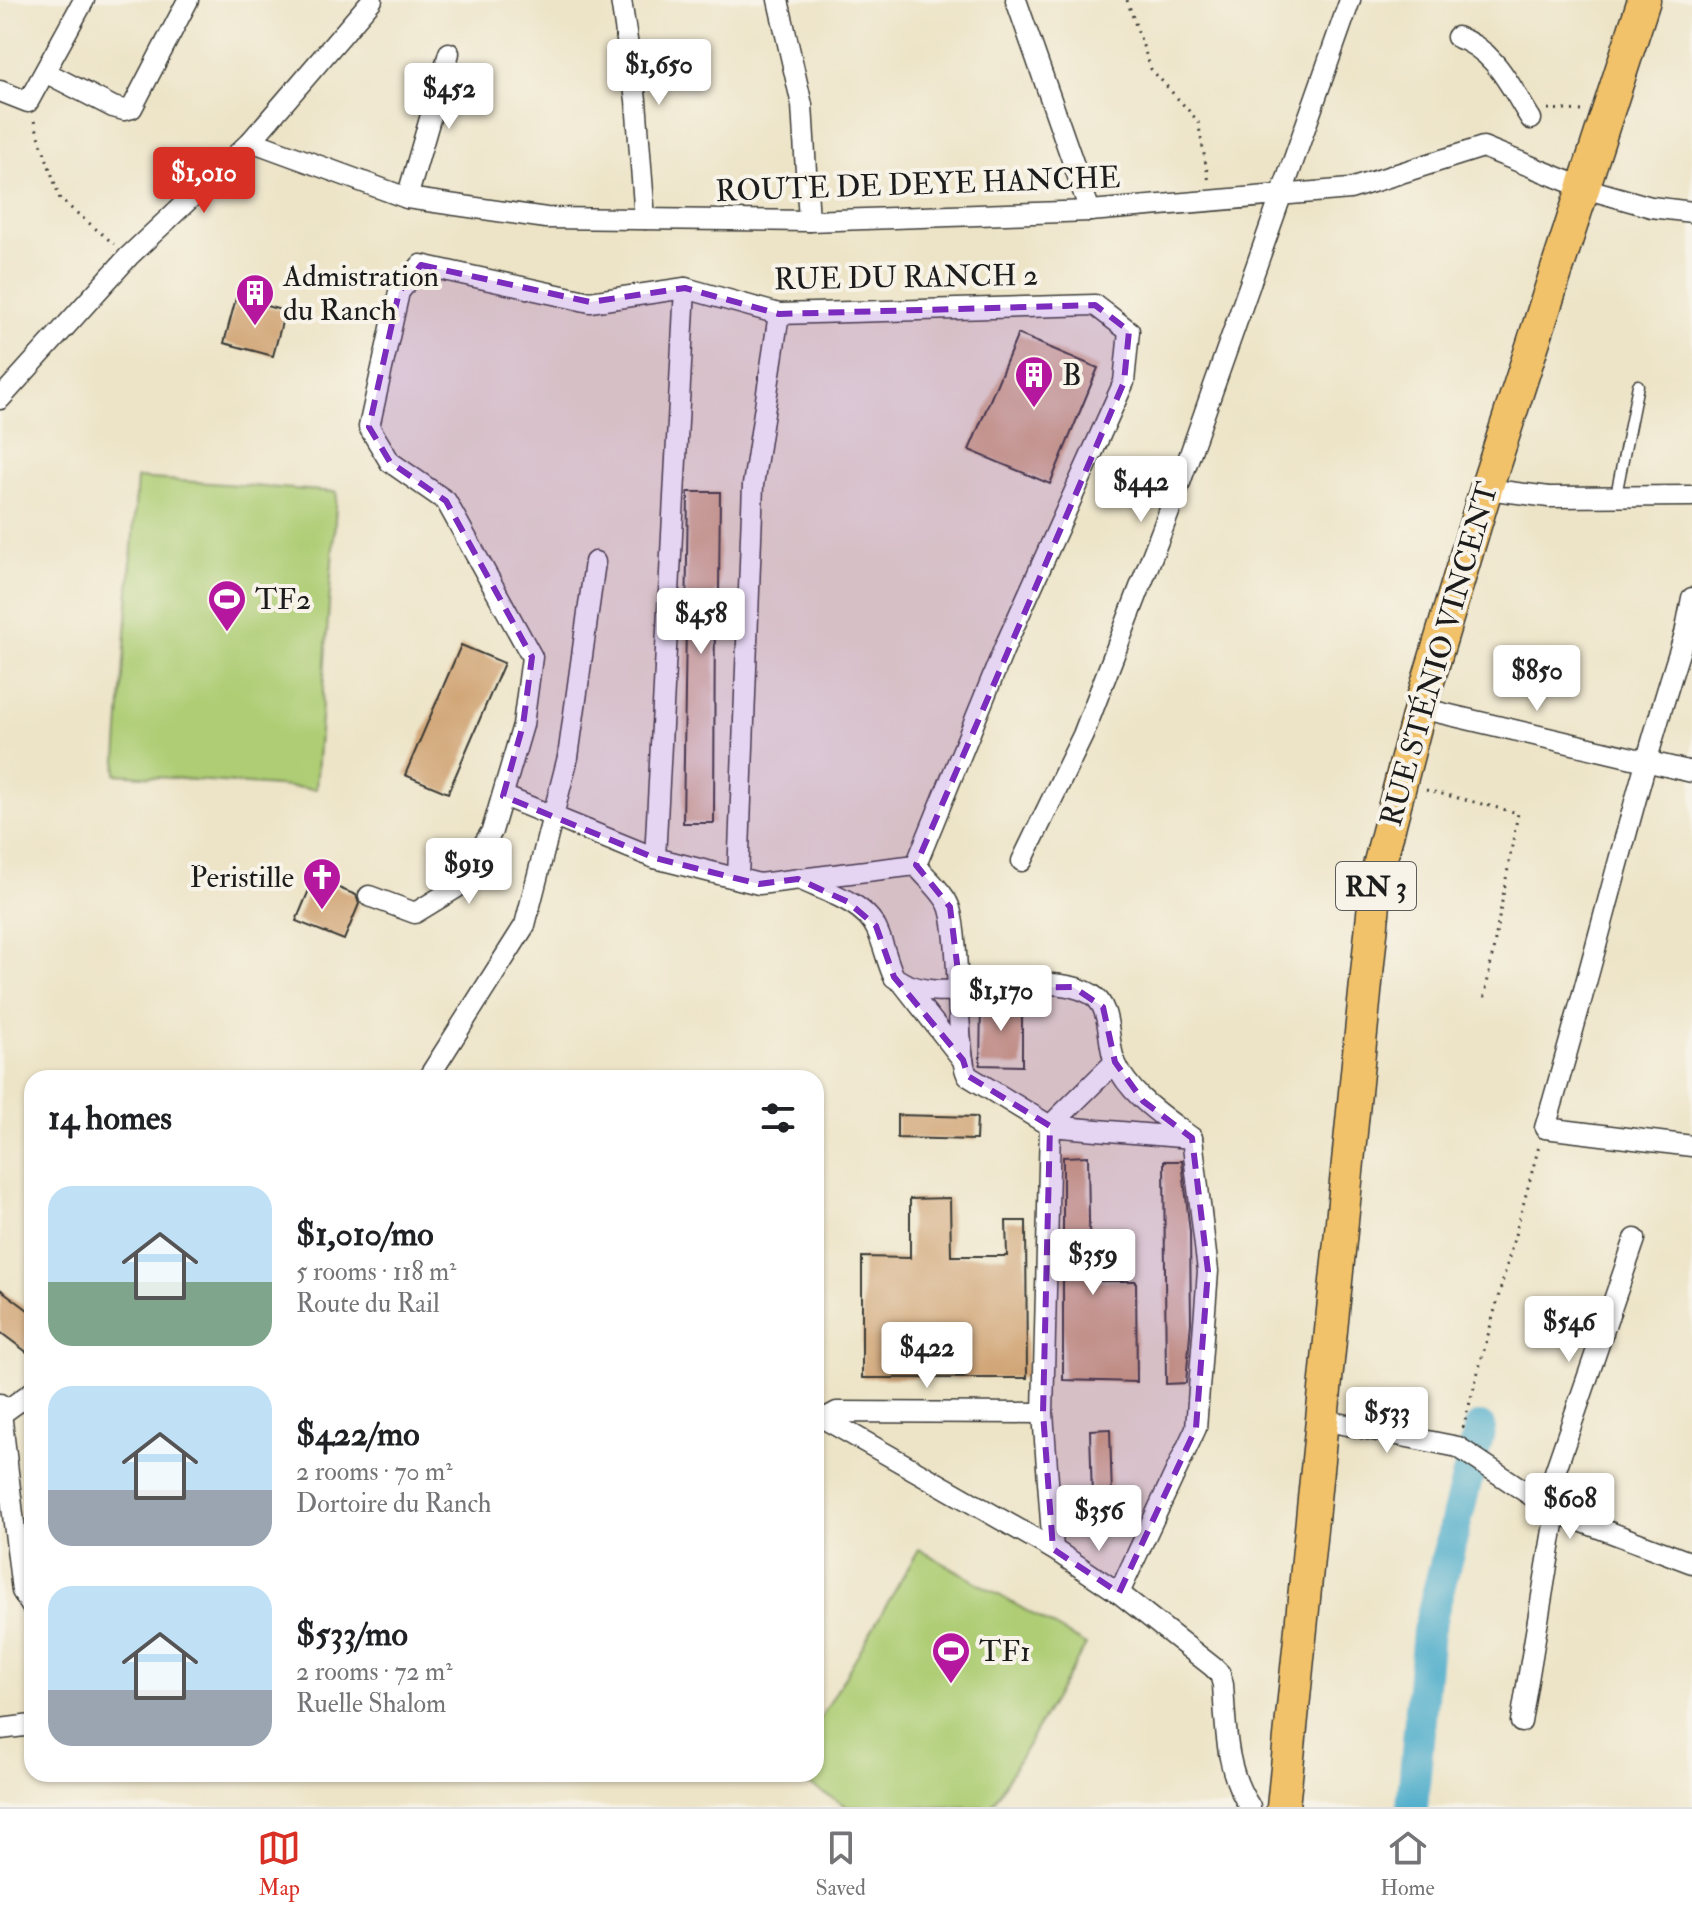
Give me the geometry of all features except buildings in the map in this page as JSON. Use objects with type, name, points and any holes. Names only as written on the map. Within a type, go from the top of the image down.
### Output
[{"type":"main road","name":"RUE STÉNIO VINCENT","points":[[1283,1807],[1377,874],[1420,708],[1486,489],[1644,0]]},
{"type":"street","points":[[0,91],[28,102],[84,0]]},
{"type":"street","points":[[45,72],[113,107],[124,110],[132,108],[188,0]]},
{"type":"street","points":[[0,399],[129,256],[251,141],[372,0]]},
{"type":"street","points":[[621,0],[636,100],[645,219]]},
{"type":"street","points":[[778,0],[802,105],[809,221]]},
{"type":"street","points":[[1016,0],[1090,211]]},
{"type":"street","points":[[1022,861],[1088,721],[1176,494],[1350,0]]},
{"type":"street","points":[[1457,37],[1476,43],[1492,57],[1531,119]]},
{"type":"street","points":[[407,198],[449,53]]},
{"type":"street","name":"ROUTE DE DEYE HANCHE","points":[[251,141],[407,198],[546,218],[809,221],[1090,211],[1281,197],[1350,189],[1483,147],[1584,188],[1651,207],[1692,212]]},
{"type":"street","name":"RUE DU RANCH 2","points":[[503,796],[523,725],[532,657],[446,501],[390,462],[369,427],[399,292],[421,265],[590,302],[685,288],[779,314],[1095,305],[1129,331],[1124,382],[1006,644],[916,865]]},
{"type":"street","points":[[655,858],[685,288]]},
{"type":"street","points":[[738,878],[753,485],[779,314]]},
{"type":"street","points":[[1486,489],[1549,497],[1692,496]]},
{"type":"street","points":[[433,1070],[525,925],[568,757],[595,562]]},
{"type":"street","points":[[1692,598],[1688,636],[1644,761],[1578,1018],[1545,1128],[1692,1146]]},
{"type":"street","points":[[1420,708],[1692,772]]},
{"type":"street","points":[[369,896],[415,913],[456,888],[492,831],[503,796],[655,858],[759,884],[916,865],[950,907],[960,988],[963,1060],[968,1076],[1050,1126],[1192,1138]]},
{"type":"street","points":[[798,879],[848,902],[876,926],[894,977],[904,985],[963,1060]]},
{"type":"street","points":[[904,985],[914,989],[1048,984],[1073,987],[1094,996],[1103,1007],[1115,1062],[1143,1101],[1192,1138],[1208,1271],[1196,1428],[1119,1593]]},
{"type":"street","points":[[1053,1549],[1043,1413],[1050,1126],[1115,1062]]},
{"type":"street","points":[[1521,1722],[1550,1508],[1635,1239]]},
{"type":"street","points":[[24,1397],[1,1411],[24,1594]]},
{"type":"street","points":[[824,1416],[837,1412],[1043,1413]]},
{"type":"street","points":[[824,1419],[1053,1549],[1119,1593],[1220,1674],[1228,1756],[1236,1785],[1250,1807]]},
{"type":"street","points":[[1322,1420],[1468,1454],[1550,1508],[1692,1563]]},
{"type":"street","points":[[0,1729],[24,1726]]},
{"type":"lane","points":[[1616,495],[1638,385]]},
{"type":"path","points":[[1127,0],[1151,69],[1198,121],[1212,202]]},
{"type":"path","points":[[28,102],[60,199],[129,256]]},
{"type":"path","points":[[1399,783],[1518,813],[1484,1001]]},
{"type":"path","points":[[1468,1454],[1493,1306],[1545,1128]]},
{"type":"highlighted area","points":[[421,265],[590,302],[685,288],[779,314],[1095,305],[1129,331],[1124,382],[916,865],[950,907],[960,988],[1073,987],[1103,1007],[1115,1062],[1143,1101],[1192,1138],[1208,1271],[1196,1428],[1119,1593],[1053,1549],[1043,1413],[1050,1126],[968,1076],[963,1060],[894,977],[876,926],[848,902],[798,879],[759,884],[655,858],[503,796],[523,725],[532,657],[446,501],[390,462],[369,427],[399,292]]},
{"type":"green space","name":"TF2","points":[[137,478],[337,492],[316,789],[116,774]]},
{"type":"green space","name":"TF1","points":[[919,1549],[1086,1645],[991,1807],[848,1807],[805,1782],[824,1782],[824,1712]]},
{"type":"waterway","points":[[1412,1807],[1428,1631],[1480,1428]]},
{"type":"place","name":"Admistration du Ranch","points":[[255,327]]},
{"type":"place","name":"B","points":[[1034,409]]},
{"type":"place","name":"TF2","points":[[227,633]]},
{"type":"place","name":"Peristille","points":[[322,911]]},
{"type":"place","name":"TF1","points":[[951,1685]]}]
